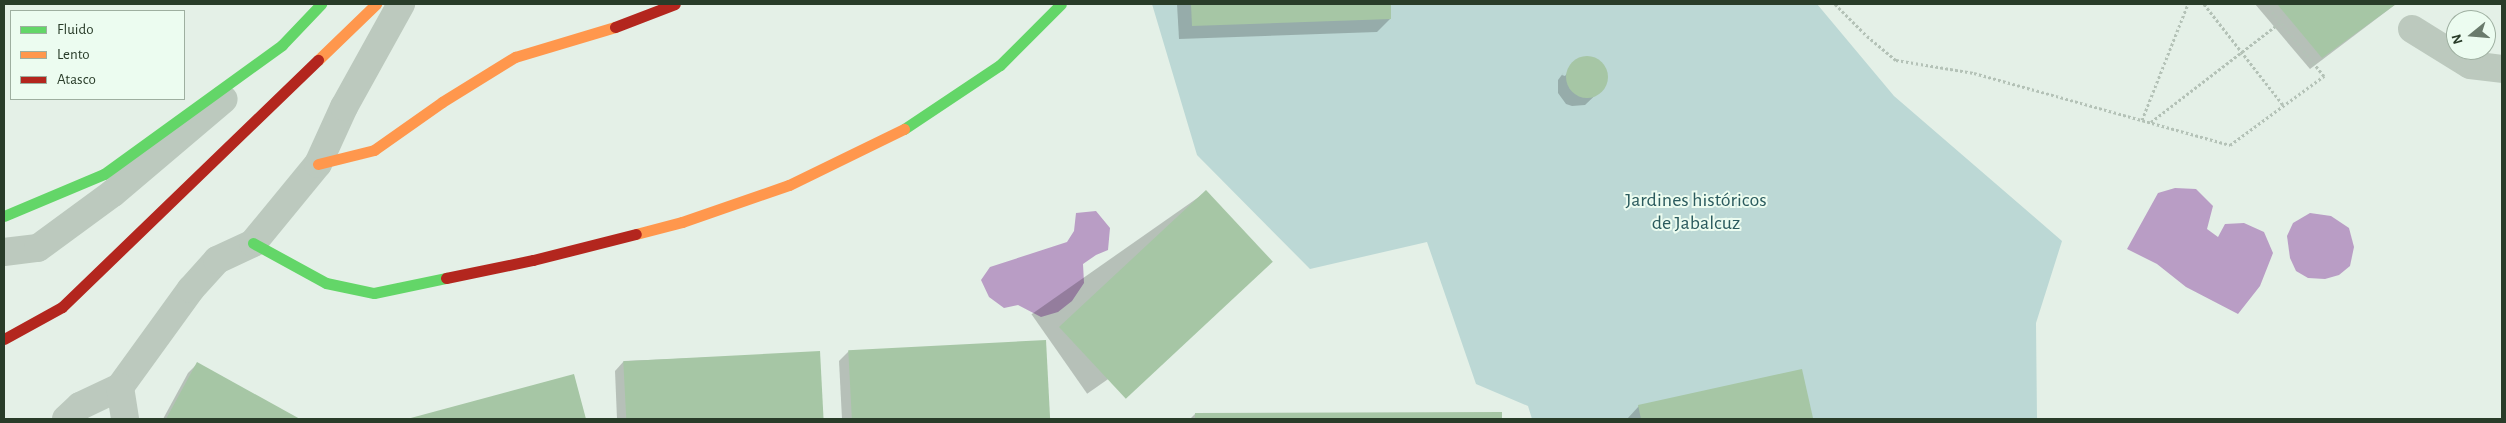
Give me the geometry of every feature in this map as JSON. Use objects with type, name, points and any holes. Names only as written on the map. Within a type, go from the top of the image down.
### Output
[{"type":"street","points":[[4,252],[38,248],[106,198],[206,116],[282,45],[321,4]]},
{"type":"street","points":[[4,339],[62,307],[376,4]]},
{"type":"street","points":[[66,419],[80,406],[120,387],[191,289],[217,260],[253,243],[318,164],[344,107],[401,4]]},
{"type":"street","points":[[318,164],[374,150],[442,102],[515,57],[613,28],[675,4]]},
{"type":"street","points":[[253,243],[326,283],[374,293],[533,260],[682,222],[789,184],[907,128],[1000,65],[1061,4]]},
{"type":"street","points":[[2412,29],[2470,65],[2502,69]]},
{"type":"street","points":[[4,216],[104,174],[282,45]]},
{"type":"street","points":[[120,387],[125,419]]},
{"type":"path","points":[[1836,4],[1866,36],[1896,60],[1974,73],[2230,145],[2324,76],[2266,4]]},
{"type":"path","points":[[2142,120],[2188,4]]},
{"type":"path","points":[[2204,4],[2284,106]]},
{"type":"path","points":[[2151,122],[2281,22]]},
{"type":"green space","name":"Jardines históricos de Jabalcuz","points":[[1152,4],[1817,4],[1894,96],[2062,241],[2036,323],[2037,419],[1532,419],[1528,406],[1476,384],[1427,242],[1310,269],[1197,155]]},
{"type":"shaded area","points":[[2175,188],[2196,189],[2213,206],[2207,229],[2218,237],[2225,224],[2244,223],[2264,232],[2273,253],[2260,286],[2238,314],[2186,287],[2157,264],[2127,249],[2158,193]]},
{"type":"shaded area","points":[[1096,211],[1110,228],[1108,250],[1096,255],[1083,264],[1084,283],[1072,301],[1058,312],[1041,317],[1018,305],[1004,308],[989,297],[981,280],[990,267],[1067,242],[1074,231],[1076,213]]},
{"type":"shaded area","points":[[2310,213],[2331,216],[2349,228],[2354,247],[2350,266],[2339,275],[2325,279],[2308,278],[2296,271],[2290,258],[2287,236],[2293,223]]},
{"type":"building","points":[[1191,4],[1391,4],[1391,19],[1192,26]]},
{"type":"building","points":[[2277,4],[2396,4],[2322,58]]},
{"type":"building","points":[[1583,56],[1591,56],[1602,62],[1608,77],[1602,92],[1591,98],[1583,98],[1572,92],[1566,81],[1566,73],[1572,62]]},
{"type":"building","points":[[1206,190],[1273,262],[1126,399],[1059,327]]},
{"type":"building","points":[[1046,340],[1050,419],[852,419],[848,350]]},
{"type":"building","points":[[820,351],[824,419],[626,419],[623,361]]},
{"type":"building","points":[[197,362],[300,419],[166,419]]},
{"type":"building","points":[[1802,369],[1813,418],[1641,419],[1638,405]]},
{"type":"building","points":[[574,374],[586,419],[407,419]]},
{"type":"building","points":[[1502,412],[1502,419],[1195,419],[1195,413]]},
{"type":"traffic: fast","points":[[4,216],[104,174],[282,45],[321,4]]},
{"type":"traffic: fast","points":[[904,129],[1000,65],[1061,4]]},
{"type":"traffic: fast","points":[[253,243],[326,283],[374,293],[446,278]]},
{"type":"traffic: slow","points":[[318,60],[376,4]]},
{"type":"traffic: slow","points":[[318,164],[374,150],[442,102],[515,57],[615,27]]},
{"type":"traffic: slow","points":[[636,234],[682,222],[789,185],[904,129]]},
{"type":"traffic: jam","points":[[615,27],[675,4]]},
{"type":"traffic: jam","points":[[4,339],[62,307],[318,60]]},
{"type":"traffic: jam","points":[[446,278],[533,260],[636,234]]}]
